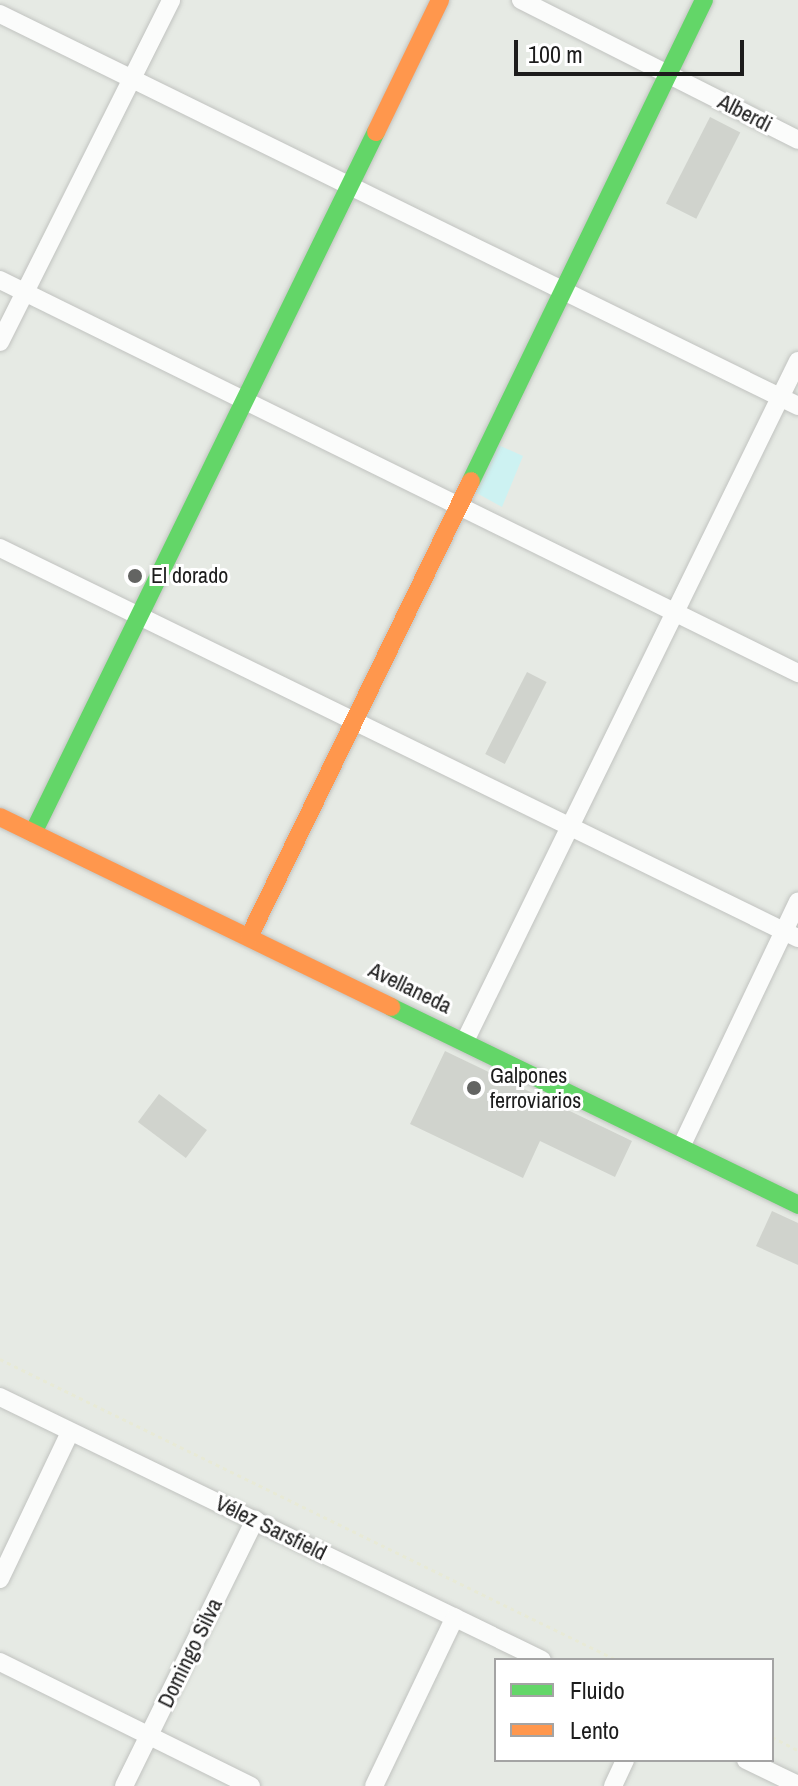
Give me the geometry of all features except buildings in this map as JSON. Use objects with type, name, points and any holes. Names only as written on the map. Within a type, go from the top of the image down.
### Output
[{"type":"street","points":[[0,342],[171,0]]},
{"type":"street","points":[[33,833],[241,399],[440,0]]},
{"type":"street","name":"Alberdi","points":[[521,0],[798,140]]},
{"type":"street","points":[[249,937],[704,0]]},
{"type":"street","points":[[0,14],[346,187],[798,406]]},
{"type":"street","points":[[0,280],[798,673]]},
{"type":"street","points":[[465,1041],[798,361]]},
{"type":"street","points":[[0,548],[791,935]]},
{"type":"street","name":"Avellaneda","points":[[0,817],[798,1205]]},
{"type":"street","points":[[681,1147],[791,935],[798,902]]},
{"type":"street","name":"Vélez Sarsfield","points":[[0,1397],[538,1658]]},
{"type":"street","points":[[0,1579],[70,1432]]},
{"type":"street","name":"Domingo Silva","points":[[124,1786],[255,1520]]},
{"type":"street","points":[[374,1786],[455,1617]]},
{"type":"street","points":[[0,1662],[251,1786]]},
{"type":"street","points":[[613,1786],[624,1762]]},
{"type":"street","points":[[750,1762],[798,1785]]},
{"type":"path","points":[[0,1359],[613,1658]]},
{"type":"path","points":[[774,1738],[798,1750]]},
{"type":"shaded area","points":[[496,444],[523,456],[502,507],[473,491]]},
{"type":"traffic: fast","points":[[471,481],[704,0]]},
{"type":"traffic: fast","points":[[33,833],[376,132]]},
{"type":"traffic: fast","points":[[391,1007],[798,1205]]},
{"type":"traffic: slow","points":[[376,132],[440,0]]},
{"type":"traffic: slow","points":[[249,937],[471,481]]},
{"type":"traffic: slow","points":[[0,817],[391,1007]]},
{"type":"place","name":"El dorado","points":[[135,576]]},
{"type":"place","name":"Galpones ferroviarios","points":[[474,1088]]}]
